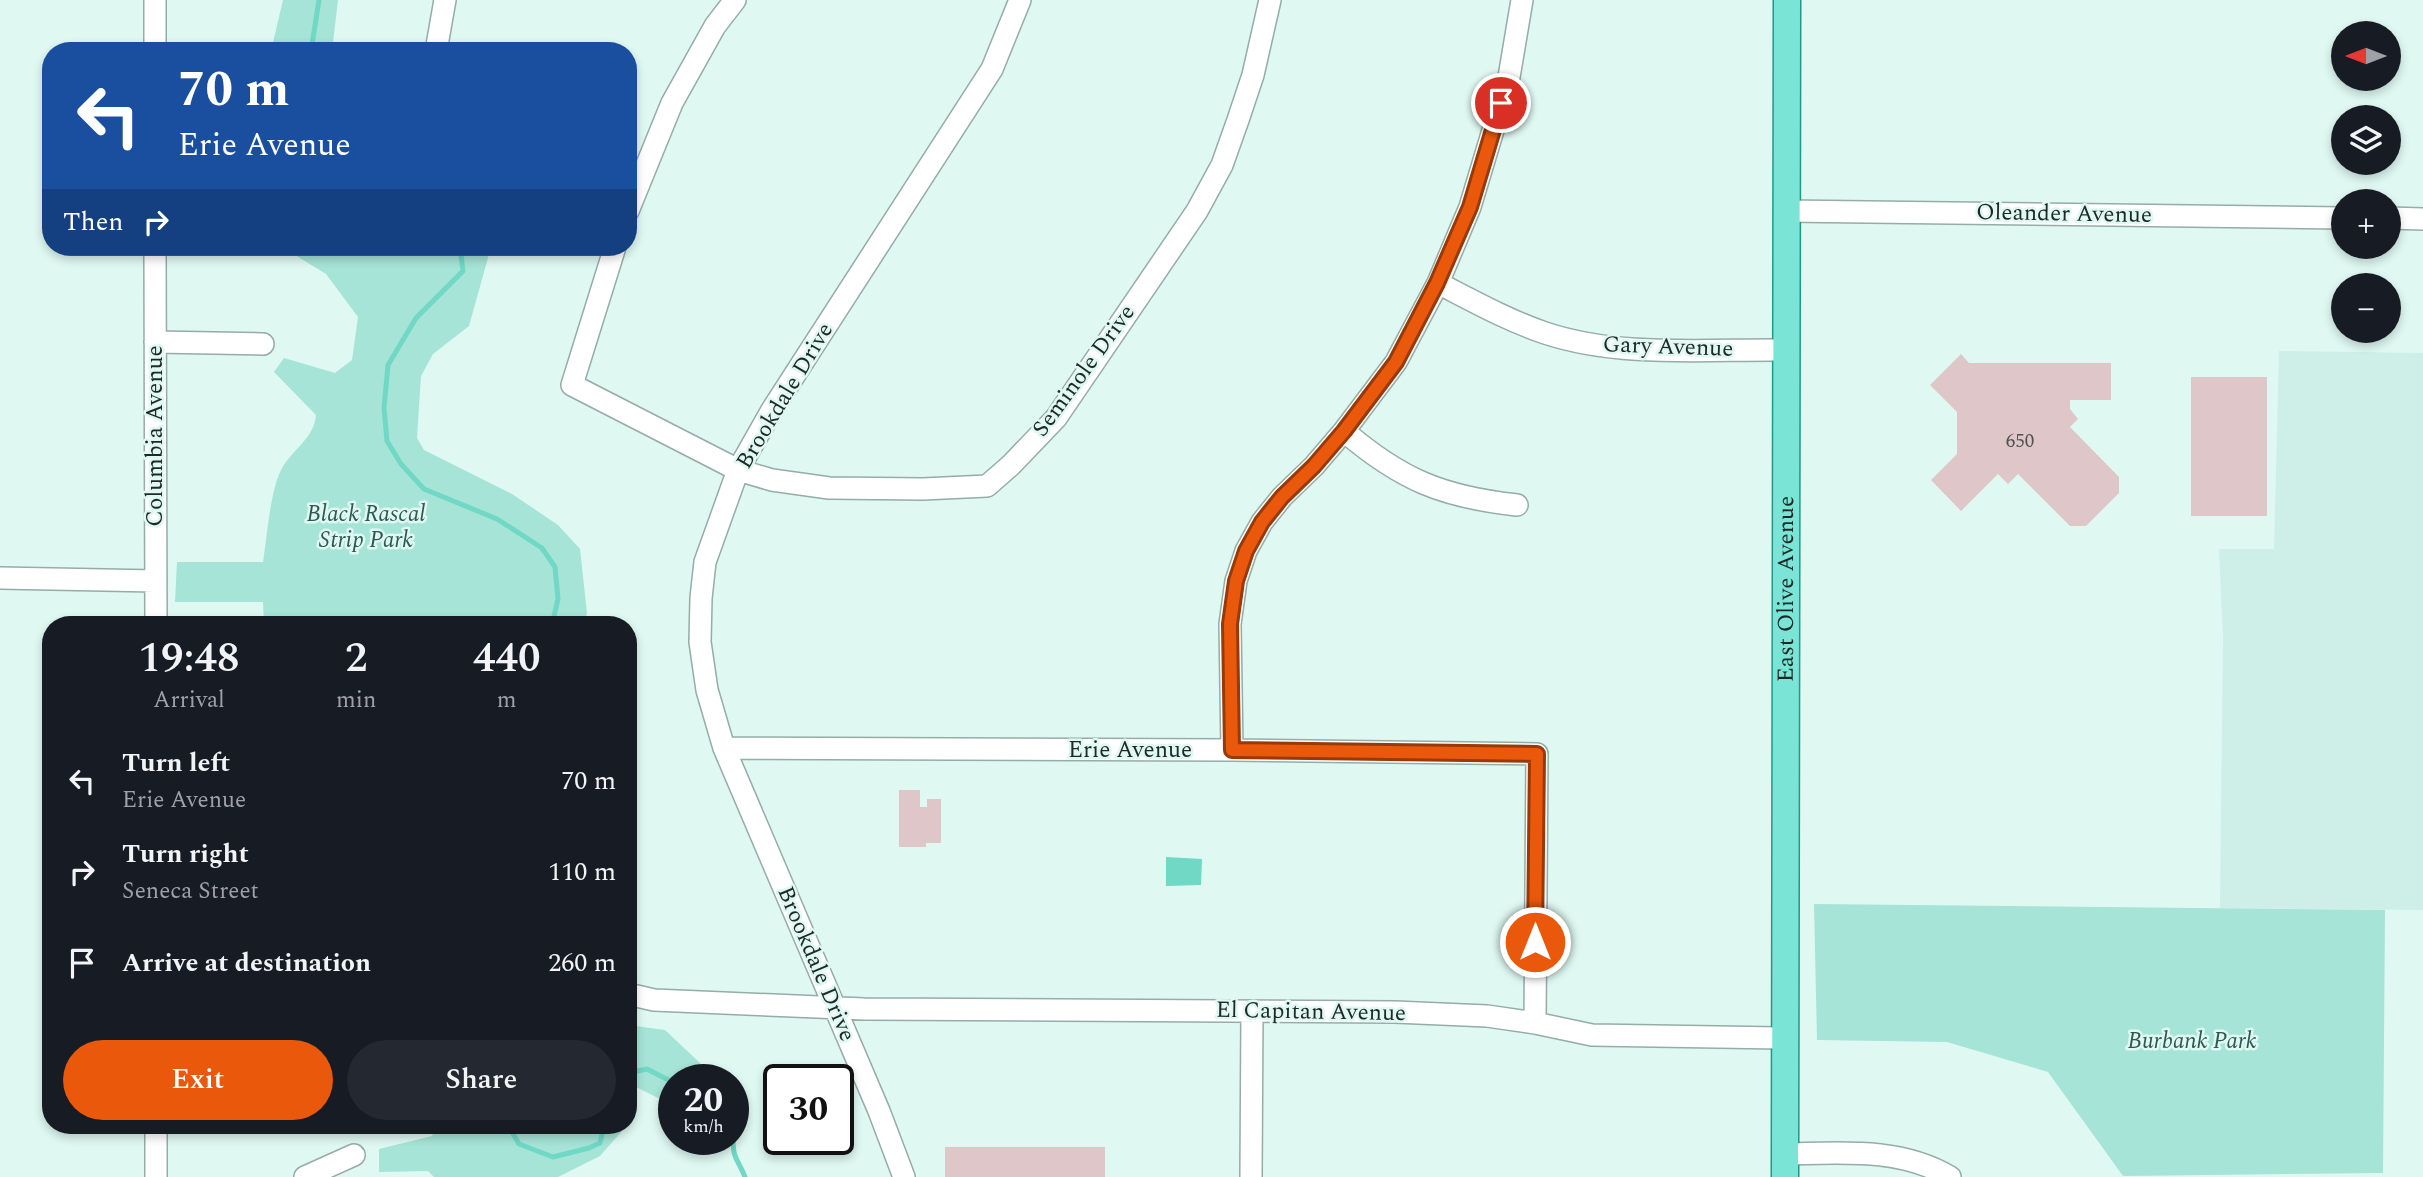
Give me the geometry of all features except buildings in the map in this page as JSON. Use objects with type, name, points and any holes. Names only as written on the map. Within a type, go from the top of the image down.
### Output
[{"type":"main road","name":"East Olive Avenue","points":[[1785,1165],[1787,0]]},
{"type":"street","points":[[155,0],[155,42]]},
{"type":"street","points":[[438,42],[445,0]]},
{"type":"street","points":[[637,189],[672,103],[715,26],[734,0]]},
{"type":"street","name":"Brookdale Drive","points":[[904,1177],[879,1111],[724,748],[707,690],[701,642],[701,597],[705,562],[738,470],[772,410],[992,69],[1020,0]]},
{"type":"street","name":"Seminole Drive","points":[[612,256],[572,385],[738,470],[801,486],[923,489],[987,486],[1056,418],[1196,211],[1222,165],[1238,120],[1253,75],[1270,0]]},
{"type":"street","points":[[1232,750],[1230,624],[1236,581],[1246,551],[1262,522],[1344,431],[1396,362],[1437,283],[1470,207],[1509,77],[1522,0]]},
{"type":"street","name":"Oleander Avenue","points":[[1785,211],[2331,218]]},
{"type":"street","points":[[2401,218],[2423,219]]},
{"type":"street","name":"Columbia Avenue","points":[[155,256],[156,616]]},
{"type":"street","name":"Gary Avenue","points":[[1437,283],[1495,313],[1545,333],[1578,341],[1660,351],[1785,350]]},
{"type":"street","points":[[155,342],[263,344]]},
{"type":"street","points":[[1344,431],[1374,456],[1418,482],[1479,501],[1517,505]]},
{"type":"street","points":[[0,578],[156,581]]},
{"type":"street","name":"Erie Avenue","points":[[724,748],[1537,754],[1535,1023]]},
{"type":"street","name":"El Capitan Avenue","points":[[637,996],[654,1000],[834,1007],[1487,1016],[1592,1035],[1785,1038]]},
{"type":"street","points":[[1251,1177],[1252,1011]]},
{"type":"street","points":[[156,1134],[156,1177]]},
{"type":"street","points":[[1785,1165],[1867,1153],[1902,1157],[1935,1168],[1950,1177]]},
{"type":"street","points":[[305,1177],[354,1155]]},
{"type":"shaded area","points":[[2279,351],[2423,353],[2423,910],[2220,908],[2223,637],[2219,549],[2274,549]]},
{"type":"shaded area","points":[[1166,857],[1202,859],[1201,885],[1166,886]]},
{"type":"green space","points":[[283,0],[338,0],[333,42],[273,42]]},
{"type":"green space","name":"Black Rascal Strip Park","points":[[297,256],[488,256],[469,326],[433,354],[421,376],[417,438],[424,450],[512,494],[558,525],[580,549],[586,616],[264,616],[263,602],[175,602],[177,562],[263,562],[277,479],[311,431],[316,415],[274,372],[284,358],[335,373],[352,360],[358,317],[326,274]]},
{"type":"green space","name":"Burbank Park","points":[[1814,904],[2385,910],[2383,1173],[2123,1176],[2048,1072],[1947,1042],[1817,1040]]},
{"type":"green space","points":[[637,1026],[665,1030],[701,1064],[658,1064],[658,1098],[637,1088]]},
{"type":"green space","points":[[619,1134],[600,1156],[558,1177],[434,1177],[428,1171],[379,1172],[379,1149],[432,1136]]},
{"type":"waterway","points":[[312,42],[319,0]]},
{"type":"waterway","points":[[461,256],[463,271],[416,318],[388,365],[384,408],[387,441],[401,464],[424,489],[497,519],[542,548],[555,567],[558,599],[554,616]]},
{"type":"waterway","points":[[637,1071],[647,1069],[658,1075]]},
{"type":"waterway","points":[[513,1134],[519,1144],[553,1157],[600,1143],[602,1134]]},
{"type":"waterway","points":[[735,1155],[745,1177]]},
{"type":"route","points":[[1501,103],[1470,207],[1437,283],[1396,362],[1344,431],[1262,522],[1246,551],[1236,581],[1230,624],[1232,750],[1537,754],[1535,942]]}]
